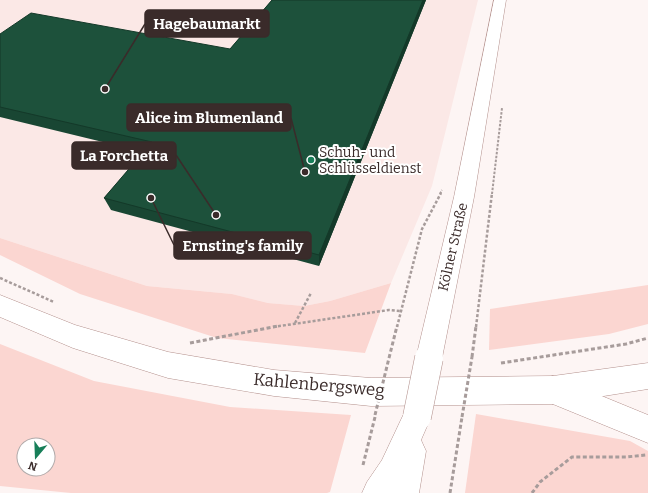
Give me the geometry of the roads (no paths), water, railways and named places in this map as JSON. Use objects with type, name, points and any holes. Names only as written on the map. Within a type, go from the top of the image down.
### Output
[{"type":"main road","name":"Kölner Straße","points":[[404,493],[417,416],[464,197],[500,0]]},
{"type":"main road","name":"Kahlenbergsweg","points":[[0,306],[73,336],[168,365],[274,383],[371,392],[553,390],[648,376]]},
{"type":"main road","points":[[553,390],[648,429]]},
{"type":"main road","points":[[369,483],[393,471],[417,416]]},
{"type":"place","name":"Hagebaumarkt","points":[[105,89]]},
{"type":"place","name":"Schuh- und Schlüsseldienst","points":[[311,160]]},
{"type":"place","name":"Alice im Blumenland","points":[[305,172]]},
{"type":"place","name":"Ernsting's family","points":[[151,198]]},
{"type":"place","name":"La Forchetta","points":[[216,215]]}]
